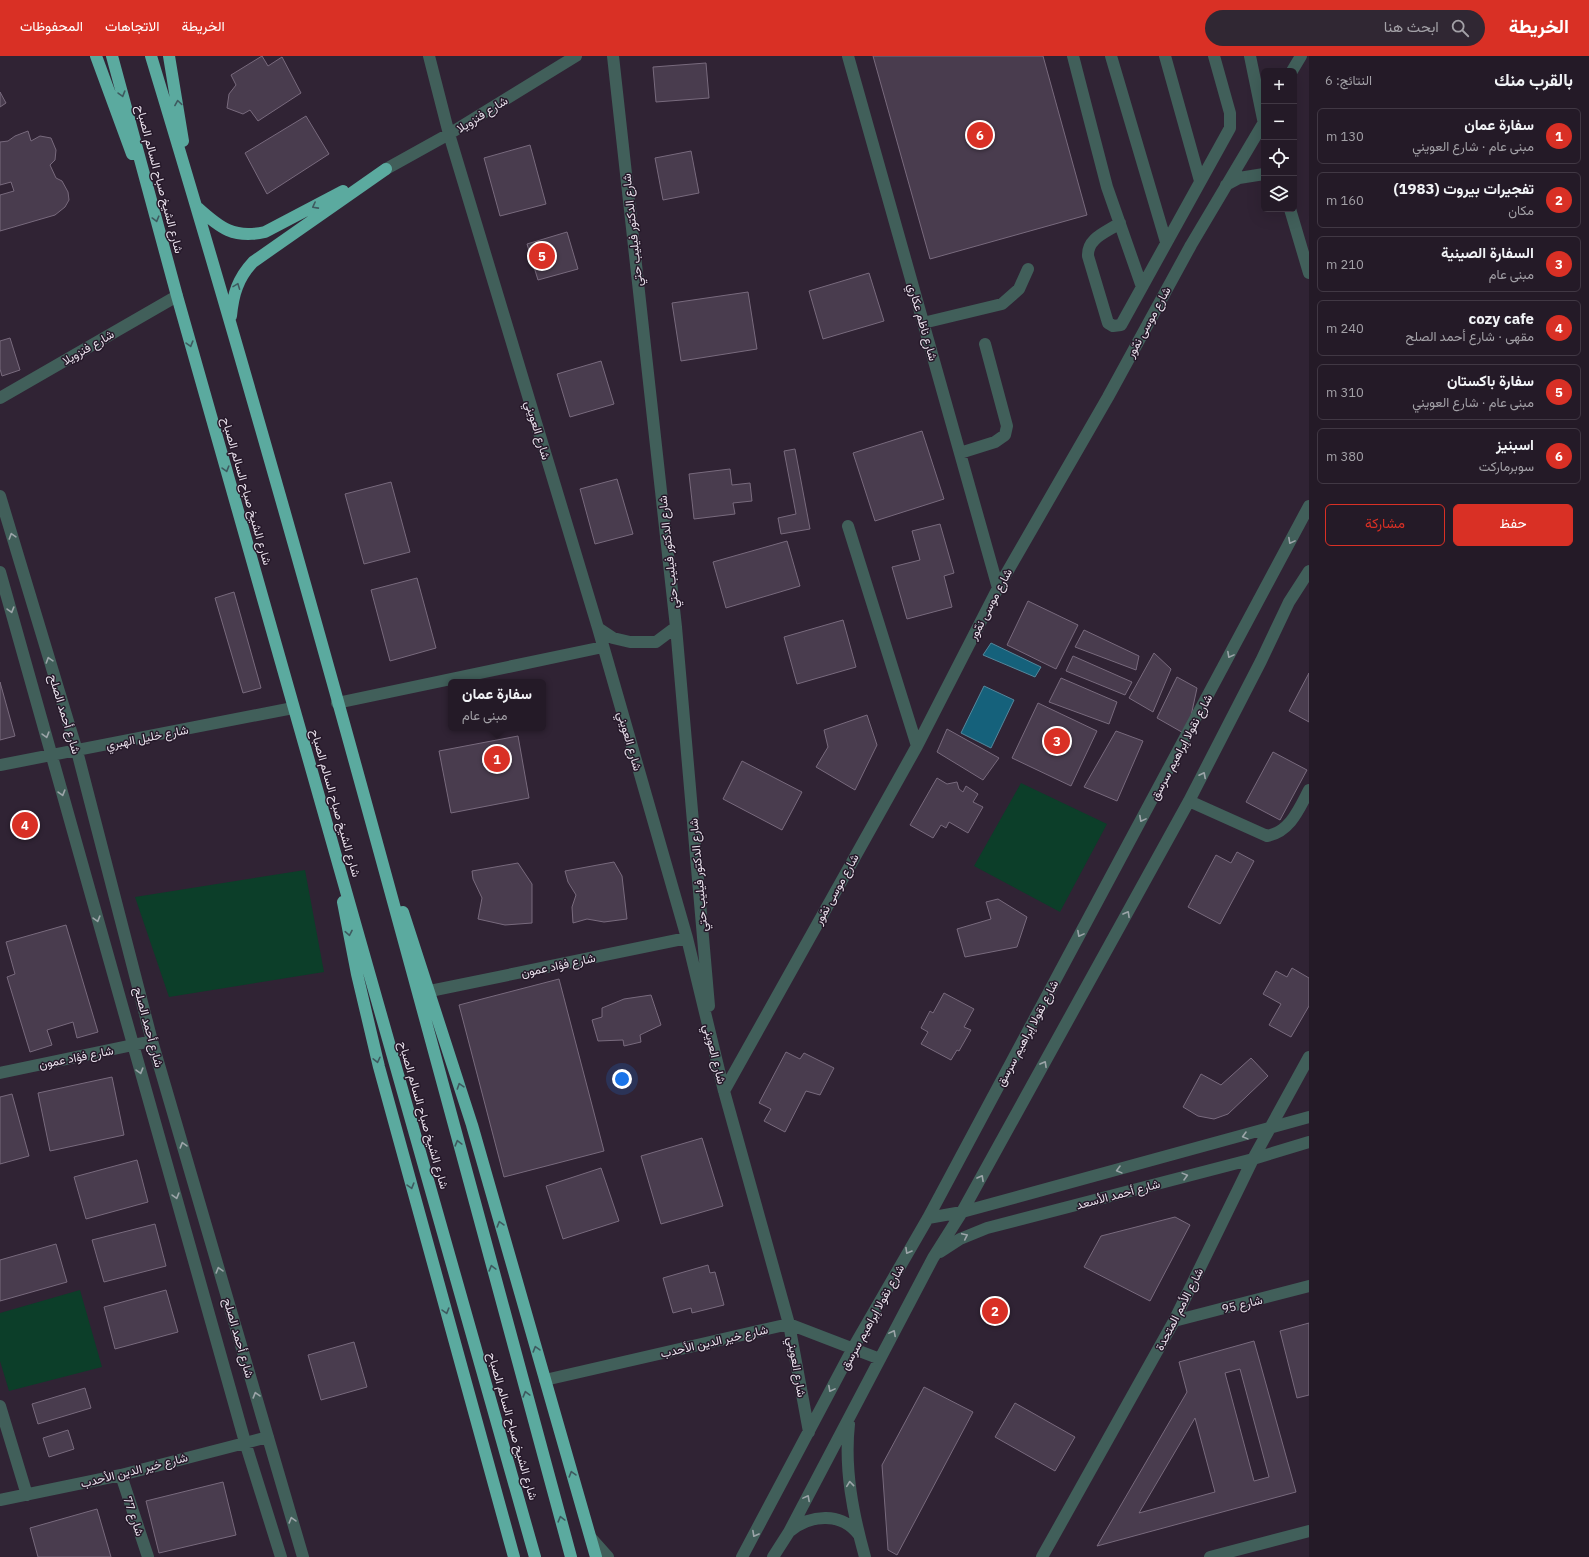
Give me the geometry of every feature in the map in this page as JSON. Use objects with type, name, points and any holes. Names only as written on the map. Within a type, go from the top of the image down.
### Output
[{"type":"highway","points":[[96,56],[118,119],[151,199]]},
{"type":"highway","name":"شارع الشيخ صباح السالم الصباح","points":[[112,56],[177,296],[293,708],[332,840],[535,1557]]},
{"type":"highway","name":"شارع الشيخ صباح السالم الصباح","points":[[151,56],[198,208],[373,830],[571,1557]]},
{"type":"highway","points":[[169,56],[190,184]]},
{"type":"highway","points":[[198,208],[214,222],[236,234],[254,234],[265,232],[386,169]]},
{"type":"highway","points":[[230,324],[235,291],[241,275],[253,262],[386,169]]},
{"type":"highway","points":[[373,830],[430,991],[472,1125],[596,1557]]},
{"type":"highway","points":[[332,840],[357,974],[379,1067],[514,1557]]},
{"type":"street","name":"شارع العويني","points":[[429,56],[450,134],[598,628],[687,938],[724,1091],[789,1324],[809,1432]]},
{"type":"street","name":"شارع فنزويلا","points":[[386,169],[450,134],[576,56]]},
{"type":"street","name":"شارع الدكتور فيليب حتي","points":[[613,56],[676,627],[713,1049]]},
{"type":"street","name":"شارع ناظم عكاري","points":[[848,56],[998,588]]},
{"type":"street","points":[[1073,56],[1108,187],[1142,286]]},
{"type":"street","points":[[1111,56],[1166,242]]},
{"type":"street","points":[[1165,56],[1200,181]]},
{"type":"street","points":[[1120,223],[1093,240],[1088,249],[1088,256],[1110,325],[1121,325],[1231,125],[1230,113],[1214,56]]},
{"type":"street","points":[[1250,56],[1261,109]]},
{"type":"street","points":[[1294,68],[1300,56]]},
{"type":"street","name":"شارع موسى نمّور","points":[[724,1091],[917,746],[998,588],[1108,397],[1222,191],[1261,128]]},
{"type":"street","points":[[1222,191],[1226,186],[1239,178],[1261,174]]},
{"type":"street","points":[[1291,212],[1309,273]]},
{"type":"street","points":[[923,323],[1002,304],[1019,289],[1028,269]]},
{"type":"street","name":"شارع فنزويلا","points":[[0,398],[177,296]]},
{"type":"street","points":[[960,453],[995,442],[1005,435],[1007,426],[985,344]]},
{"type":"street","name":"شارع أحمد الصلح","points":[[0,496],[77,751],[152,1041],[303,1557]]},
{"type":"street","name":"شارع نقولا إبراهيم سرسق","points":[[742,1557],[853,1348],[928,1218],[1309,506]]},
{"type":"street","points":[[848,526],[917,746]]},
{"type":"street","points":[[773,1557],[788,1532],[933,1258],[962,1212],[1189,801],[1261,661],[1289,602],[1309,571]]},
{"type":"street","name":"شارع أحمد الصلح","points":[[0,572],[245,1442],[281,1557]]},
{"type":"street","points":[[598,628],[613,638],[630,642],[656,642],[676,627]]},
{"type":"street","points":[[451,679],[603,647]]},
{"type":"street","points":[[337,703],[448,680]]},
{"type":"street","name":"شارع خليل الهبري","points":[[0,765],[293,708]]},
{"type":"street","points":[[1189,801],[1267,836],[1277,834],[1287,826],[1294,818],[1309,790]]},
{"type":"street","name":"شارع فؤاد عمون","points":[[430,991],[687,938]]},
{"type":"street","name":"شارع فؤاد عمون","points":[[0,1073],[152,1041]]},
{"type":"street","name":"شارع الأمم المتحدة","points":[[1042,1557],[1174,1321],[1253,1159],[1309,1057]]},
{"type":"street","name":"شارع أحمد الأسعد","points":[[928,1218],[962,1212],[1309,1117]]},
{"type":"street","name":"شارع أحمد الأسعد","points":[[933,1258],[960,1239],[981,1230],[1253,1159],[1309,1142]]},
{"type":"street","name":"شارع 95","points":[[1174,1321],[1309,1286]]},
{"type":"street","points":[[789,1324],[880,1359]]},
{"type":"street","name":"شارع خير الدين الأحدب","points":[[545,1380],[789,1324]]},
{"type":"street","points":[[0,1406],[27,1495]]},
{"type":"street","points":[[849,1418],[847,1440],[849,1470],[859,1536],[865,1557]]},
{"type":"street","name":"شارع خير الدين الأحدب","points":[[0,1500],[121,1475],[268,1437]]},
{"type":"street","name":"شارع 77","points":[[121,1475],[148,1557]]},
{"type":"street","points":[[788,1532],[807,1521],[829,1518],[844,1522],[859,1536]]},
{"type":"street","points":[[1210,1557],[1309,1531]]},
{"type":"street","points":[[590,1538],[608,1557]]},
{"type":"green space","points":[[1021,783],[1107,824],[1060,912],[974,866]]},
{"type":"green space","points":[[305,870],[324,972],[169,997],[135,897]]},
{"type":"green space","points":[[80,1290],[102,1367],[9,1391],[0,1361],[0,1313]]},
{"type":"water","points":[[991,643],[1041,667],[1035,677],[983,655]]},
{"type":"water","points":[[984,686],[1014,700],[991,748],[961,733]]},
{"type":"building","points":[[262,56],[268,66],[282,57],[301,93],[258,121],[250,110],[243,114],[227,108],[229,94],[236,85],[231,75]]},
{"type":"building","points":[[873,56],[1043,56],[1087,215],[930,259]]},
{"type":"building","points":[[706,63],[709,98],[656,102],[653,67]]},
{"type":"building","points":[[0,92],[6,103],[0,107]]},
{"type":"building","points":[[306,116],[329,154],[267,194],[245,153]]},
{"type":"building","points":[[28,131],[31,141],[40,136],[51,138],[56,150],[55,160],[50,165],[56,178],[62,181],[68,192],[69,200],[65,207],[55,215],[0,231],[0,195],[14,191],[11,182],[0,185],[0,142],[8,141],[15,136]]},
{"type":"building","points":[[530,145],[546,204],[500,216],[484,158]]},
{"type":"building","points":[[691,151],[699,193],[663,200],[655,158]]},
{"type":"building","points":[[567,232],[578,269],[538,280],[527,244]]},
{"type":"building","points":[[869,273],[884,321],[823,339],[809,291]]},
{"type":"building","points":[[748,292],[757,349],[681,361],[672,303]]},
{"type":"building","points":[[10,338],[20,370],[2,376],[0,369],[0,341]]},
{"type":"building","points":[[601,361],[614,404],[570,417],[557,374]]},
{"type":"building","points":[[922,431],[944,499],[875,521],[853,453]]},
{"type":"building","points":[[795,449],[810,529],[781,534],[778,518],[796,514],[784,451]]},
{"type":"building","points":[[730,469],[732,485],[750,483],[752,501],[733,503],[735,514],[694,519],[689,474]]},
{"type":"building","points":[[617,479],[633,534],[595,544],[580,489]]},
{"type":"building","points":[[391,482],[410,552],[364,564],[345,494]]},
{"type":"building","points":[[940,524],[954,573],[944,576],[952,607],[907,619],[892,567],[920,560],[912,531]]},
{"type":"building","points":[[787,541],[800,586],[726,608],[713,562]]},
{"type":"building","points":[[417,578],[436,648],[390,661],[371,590]]},
{"type":"building","points":[[234,592],[261,688],[243,693],[215,598]]},
{"type":"building","points":[[1028,601],[1078,625],[1056,669],[1007,645]]},
{"type":"building","points":[[843,620],[856,667],[797,684],[784,637]]},
{"type":"building","points":[[1084,630],[1139,656],[1136,670],[1075,647]]},
{"type":"building","points":[[1154,653],[1171,669],[1153,712],[1129,698]]},
{"type":"building","points":[[1073,656],[1132,682],[1125,695],[1066,671]]},
{"type":"building","points":[[1309,673],[1309,722],[1289,711]]},
{"type":"building","points":[[1177,677],[1197,688],[1187,735],[1157,718]]},
{"type":"building","points":[[1061,678],[1117,702],[1109,724],[1049,702]]},
{"type":"building","points":[[0,682],[15,736],[0,740]]},
{"type":"building","points":[[1038,703],[1097,731],[1071,786],[1012,758]]},
{"type":"building","points":[[867,715],[877,745],[855,790],[816,767],[828,747],[824,730]]},
{"type":"building","points":[[947,729],[999,758],[983,780],[937,752]]},
{"type":"building","points":[[1116,731],[1143,741],[1117,801],[1084,787]]},
{"type":"building","points":[[518,736],[529,798],[451,813],[439,751]]},
{"type":"building","points":[[1273,752],[1307,770],[1280,820],[1246,802]]},
{"type":"building","points":[[742,761],[802,792],[782,830],[723,799]]},
{"type":"building","points":[[937,778],[947,784],[957,782],[959,789],[963,792],[966,786],[978,794],[973,802],[983,807],[968,833],[949,822],[946,828],[941,825],[933,838],[910,825]]},
{"type":"building","points":[[1237,852],[1254,861],[1220,924],[1188,907],[1216,855],[1231,863]]},
{"type":"building","points":[[614,862],[622,876],[627,919],[604,922],[587,919],[573,923],[572,907],[576,895],[568,882],[565,871]]},
{"type":"building","points":[[518,863],[532,884],[532,923],[505,925],[478,919],[482,898],[473,879],[472,871]]},
{"type":"building","points":[[998,899],[1027,917],[1017,947],[965,957],[957,929],[991,919],[986,902]]},
{"type":"building","points":[[66,925],[98,1032],[77,1038],[73,1022],[47,1030],[52,1045],[30,1052],[7,977],[15,974],[6,942]]},
{"type":"building","points":[[1292,968],[1309,978],[1309,1006],[1291,1037],[1269,1025],[1281,1004],[1263,994],[1276,971],[1287,977]]},
{"type":"building","points":[[559,979],[604,1151],[504,1177],[459,1005]]},
{"type":"building","points":[[944,993],[974,1009],[964,1027],[971,1030],[959,1051],[957,1050],[951,1060],[921,1044],[928,1032],[921,1028],[930,1011],[933,1013]]},
{"type":"building","points":[[651,995],[661,1025],[640,1035],[641,1042],[624,1046],[623,1040],[598,1041],[592,1020],[602,1017],[602,1008],[624,999]]},
{"type":"building","points":[[786,1052],[800,1059],[804,1053],[834,1068],[820,1095],[806,1091],[785,1132],[764,1121],[771,1109],[759,1103]]},
{"type":"building","points":[[1251,1058],[1268,1076],[1228,1114],[1214,1119],[1198,1116],[1183,1107],[1201,1074],[1221,1085]]},
{"type":"building","points":[[112,1077],[124,1135],[50,1151],[38,1093]]},
{"type":"building","points":[[12,1094],[29,1156],[0,1164],[0,1097]]},
{"type":"building","points":[[702,1138],[723,1206],[661,1224],[641,1156]]},
{"type":"building","points":[[137,1160],[148,1202],[86,1219],[74,1177]]},
{"type":"building","points":[[601,1168],[619,1221],[563,1239],[546,1186]]},
{"type":"building","points":[[1175,1217],[1190,1225],[1150,1301],[1084,1267],[1101,1236]]},
{"type":"building","points":[[155,1224],[166,1266],[104,1282],[92,1240]]},
{"type":"building","points":[[56,1244],[67,1282],[0,1301],[0,1260]]},
{"type":"building","points":[[708,1265],[710,1273],[715,1272],[724,1305],[692,1313],[691,1308],[673,1313],[663,1278]]},
{"type":"building","points":[[166,1290],[178,1332],[115,1349],[104,1307]]},
{"type":"building","points":[[1309,1323],[1309,1395],[1297,1398],[1280,1331]]},
{"type":"building","points":[[1254,1341],[1296,1492],[1097,1546],[1187,1392],[1179,1362]],"holes":[[[1240,1369],[1269,1477],[1254,1481],[1225,1373]],[[1195,1418],[1215,1492],[1139,1513]]]},
{"type":"building","points":[[354,1342],[367,1387],[321,1400],[308,1355]]},
{"type":"building","points":[[924,1387],[973,1412],[897,1555],[888,1550],[882,1465]]},
{"type":"building","points":[[85,1388],[91,1408],[38,1424],[32,1404]]},
{"type":"building","points":[[1015,1403],[1075,1437],[1055,1471],[995,1437]]},
{"type":"building","points":[[68,1430],[74,1449],[49,1457],[43,1438]]},
{"type":"building","points":[[223,1482],[236,1535],[159,1553],[146,1501]]},
{"type":"building","points":[[97,1509],[111,1557],[38,1557],[30,1528]]},
{"type":"place","name":"اسبنيز","points":[[980,135]]},
{"type":"place","name":"سفارة باكستان","points":[[542,256]]},
{"type":"place","name":"السفارة الصينية","points":[[1057,741]]},
{"type":"place","name":"سفارة عمان","points":[[497,759]]},
{"type":"place","name":"cozy cafe","points":[[25,825]]},
{"type":"place","name":"تفجيرات بيروت (1983)","points":[[995,1311]]}]
